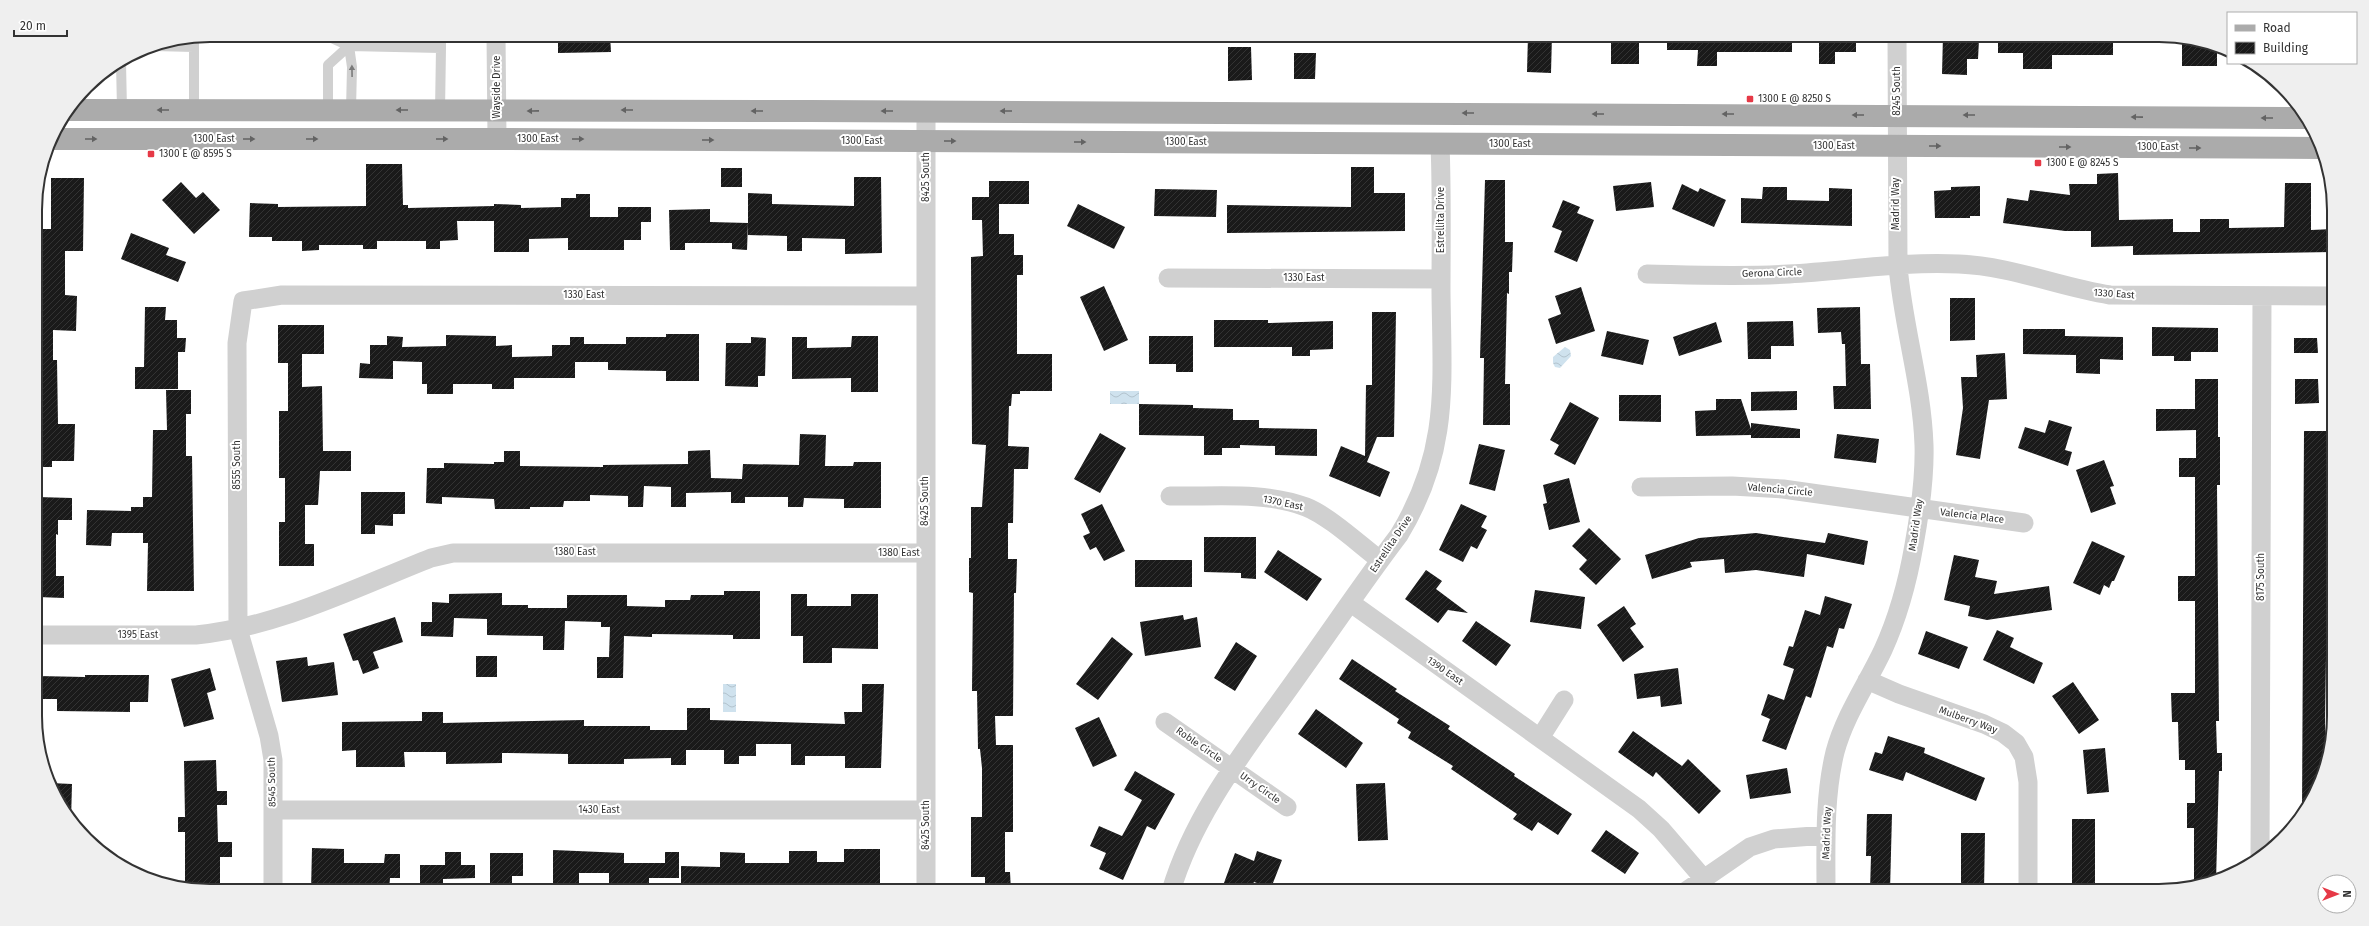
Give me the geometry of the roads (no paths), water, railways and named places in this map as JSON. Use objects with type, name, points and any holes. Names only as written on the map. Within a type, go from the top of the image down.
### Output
[{"type":"main road","points":[[75,110],[926,111],[2300,118]]},
{"type":"main road","points":[[346,139],[351,110]]},
{"type":"main road","name":"1300 East","points":[[58,139],[497,139],[2315,148]]},
{"type":"street","name":"Wayside Drive","points":[[496,42],[497,139]]},
{"type":"street","name":"8245 South","points":[[1896,146],[1897,42]]},
{"type":"street","name":"8425 South","points":[[926,111],[926,884]]},
{"type":"street","name":"Estrellita Drive","points":[[1173,884],[1180,859],[1197,824],[1232,769],[1399,535],[1414,511],[1424,486],[1438,439],[1442,393],[1440,144]]},
{"type":"street","name":"Madrid Way","points":[[1826,884],[1828,793],[1835,752],[1848,716],[1883,650],[1897,616],[1914,545],[1919,510],[1924,445],[1898,266],[1896,146]]},
{"type":"street","name":"1330 East","points":[[1898,266],[1958,264],[1987,266],[2015,271],[2088,292],[2110,295],[2327,296]]},
{"type":"street","name":"Gerona Circle","points":[[1647,274],[1790,274],[1842,268],[1898,266]]},
{"type":"street","name":"1330 East","points":[[1168,278],[1441,279]]},
{"type":"street","name":"1330 East","points":[[243,300],[282,295],[926,296]]},
{"type":"street","name":"8175 South","points":[[2260,850],[2262,296]]},
{"type":"street","name":"8555 South","points":[[238,629],[237,343],[243,300]]},
{"type":"street","name":"Valencia Circle","points":[[1641,487],[1732,486],[1783,488],[1919,510]]},
{"type":"street","name":"1370 East","points":[[1170,496],[1253,497],[1281,500],[1307,507],[1380,560]]},
{"type":"street","name":"Valencia Place","points":[[1919,510],[2024,523]]},
{"type":"street","name":"1380 East","points":[[238,629],[289,615],[431,558],[453,553],[925,553]]},
{"type":"street","name":"1390 East","points":[[1351,603],[1645,814],[1661,829],[1704,879]]},
{"type":"street","name":"1395 East","points":[[42,635],[196,635],[238,629]]},
{"type":"street","name":"8545 South","points":[[238,629],[269,736],[273,760],[272,884]]},
{"type":"street","name":"Mulberry Way","points":[[1867,680],[1899,694],[1984,724],[2003,733],[2016,743],[2024,757],[2028,782],[2028,884]]},
{"type":"street","points":[[1540,738],[1564,700]]},
{"type":"street","name":"Roble Circle","points":[[1165,722],[1232,769]]},
{"type":"street","name":"Urry Circle","points":[[1232,769],[1287,807]]},
{"type":"street","name":"1430 East","points":[[273,810],[926,810]]},
{"type":"street","points":[[1696,884],[1750,847],[1774,839],[1826,835]]},
{"type":"lane","points":[[340,42],[349,46],[441,48]]},
{"type":"lane","points":[[349,42],[352,67],[351,110]]},
{"type":"lane","points":[[440,111],[441,42]]},
{"type":"lane","points":[[194,43],[194,110]]},
{"type":"lane","points":[[328,110],[328,65],[349,46]]},
{"type":"lane","points":[[121,68],[122,110]]},
{"type":"water","points":[[1565,347],[1570,350],[1571,356],[1560,368],[1555,367],[1553,357]]},
{"type":"water","points":[[1110,391],[1139,391],[1139,404],[1110,404]]},
{"type":"water","points":[[723,684],[736,684],[736,712],[723,712]]},
{"type":"place","name":"1300 E @ 8250 S","points":[[1750,99]]},
{"type":"place","name":"1300 E @ 8595 S","points":[[151,154]]},
{"type":"place","name":"1300 E @ 8245 S","points":[[2038,163]]}]
